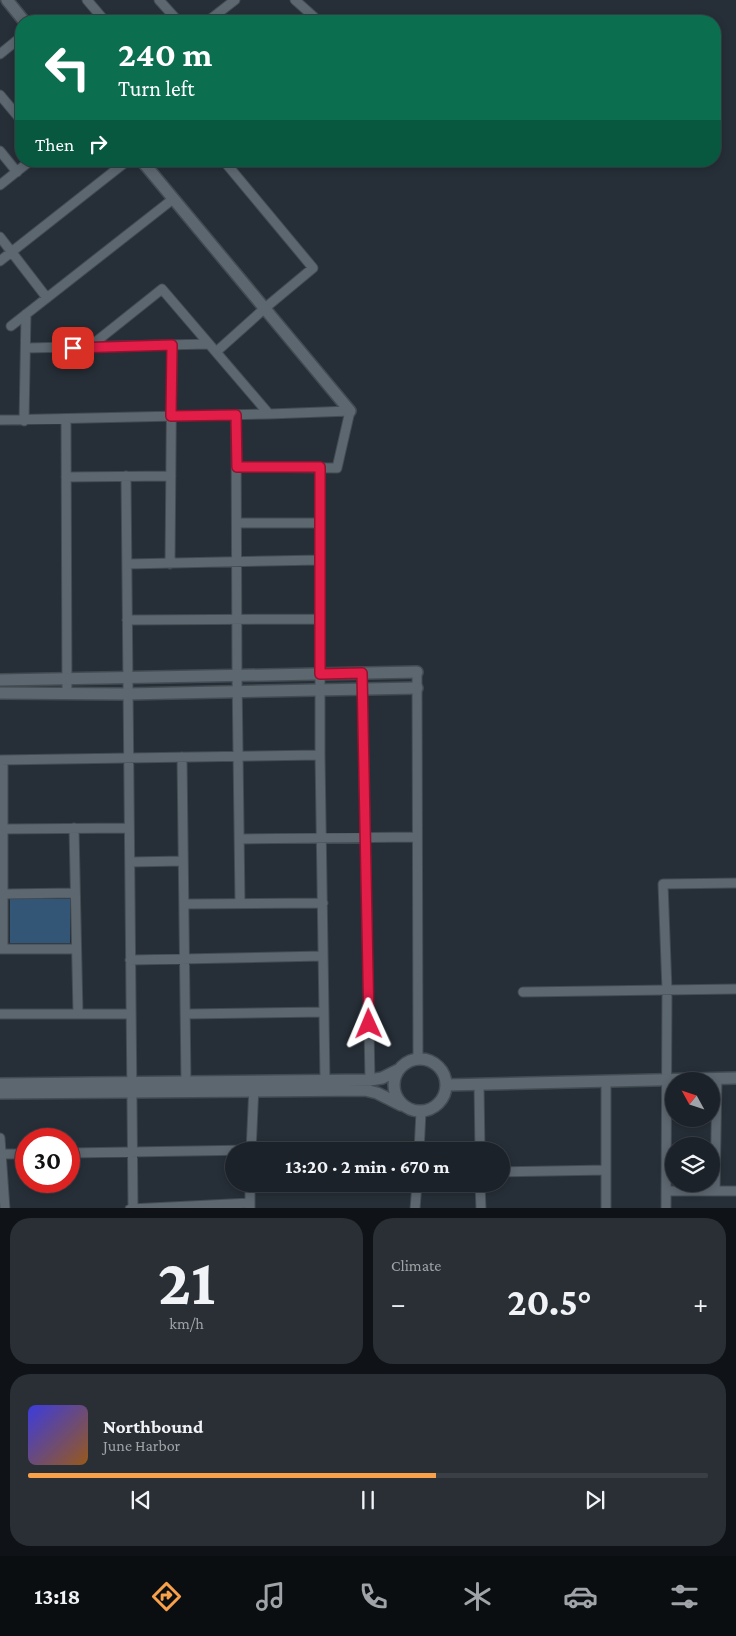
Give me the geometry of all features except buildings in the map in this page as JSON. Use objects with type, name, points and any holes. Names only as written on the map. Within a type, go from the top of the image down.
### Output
[{"type":"street","points":[[7,0],[19,15]]},
{"type":"street","points":[[87,0],[100,15]]},
{"type":"street","points":[[159,0],[173,15]]},
{"type":"street","points":[[216,15],[235,0]]},
{"type":"street","points":[[295,0],[308,15]]},
{"type":"street","points":[[0,54],[15,42]]},
{"type":"street","points":[[0,95],[15,113]]},
{"type":"street","points":[[0,151],[17,172]]},
{"type":"street","points":[[0,185],[23,167]]},
{"type":"street","points":[[0,261],[119,167]]},
{"type":"street","points":[[147,167],[350,411]]},
{"type":"street","points":[[216,352],[313,268],[229,167]]},
{"type":"street","points":[[11,326],[173,198]]},
{"type":"street","points":[[0,237],[47,298]]},
{"type":"street","points":[[88,348],[162,290],[269,414]]},
{"type":"street","points":[[24,421],[26,314]]},
{"type":"street","points":[[0,326],[26,326]]},
{"type":"street","points":[[26,348],[209,344]]},
{"type":"street","points":[[170,564],[172,345]]},
{"type":"street","points":[[0,420],[24,421],[350,411]]},
{"type":"street","points":[[237,467],[337,468],[350,411]]},
{"type":"street","points":[[236,415],[240,904]]},
{"type":"street","points":[[66,419],[67,694]]},
{"type":"street","points":[[320,467],[320,755],[325,1080]]},
{"type":"street","points":[[66,476],[171,476]]},
{"type":"street","points":[[126,476],[131,1208],[250,1206],[250,1192]]},
{"type":"street","points":[[237,523],[320,523]]},
{"type":"street","points":[[127,564],[320,560]]},
{"type":"street","points":[[127,620],[320,619]]},
{"type":"street","points":[[0,680],[416,672],[418,1059]]},
{"type":"street","points":[[362,673],[370,1080]]},
{"type":"street","points":[[0,693],[127,694],[417,688]]},
{"type":"street","points":[[76,948],[2,949],[3,829],[1,760],[320,755]]},
{"type":"street","points":[[182,757],[186,1082]]},
{"type":"street","points":[[74,828],[78,1014]]},
{"type":"street","points":[[3,829],[128,828]]},
{"type":"street","points":[[239,839],[417,837]]},
{"type":"street","points":[[130,862],[183,861]]},
{"type":"street","points":[[667,1072],[667,990],[663,884],[736,883]]},
{"type":"street","points":[[3,894],[76,893]]},
{"type":"street","points":[[184,904],[322,904]]},
{"type":"street","points":[[130,960],[323,956]]},
{"type":"street","points":[[523,992],[736,989]]},
{"type":"street","points":[[185,1014],[324,1012]]},
{"type":"street","points":[[0,1014],[131,1014]]},
{"type":"street","points":[[0,1084],[131,1087],[254,1086],[325,1080],[370,1080],[382,1078],[398,1070],[408,1061],[418,1059],[427,1060],[438,1066],[445,1077],[446,1085],[444,1096],[436,1106],[421,1112],[412,1111],[382,1095],[365,1090],[254,1086],[186,1082],[131,1087],[0,1093]]},
{"type":"street","points":[[398,1070],[395,1075],[393,1088],[401,1105]]},
{"type":"street","points":[[720,1078],[736,1078]]},
{"type":"street","points":[[446,1085],[665,1079]]},
{"type":"street","points":[[606,1081],[606,1208]]},
{"type":"street","points":[[479,1085],[480,1142]]},
{"type":"street","points":[[251,1142],[254,1086]]},
{"type":"street","points":[[419,1142],[421,1112]]},
{"type":"street","points":[[0,1138],[5,1208]]},
{"type":"street","points":[[80,1153],[225,1151]]},
{"type":"street","points":[[1,1154],[15,1154]]},
{"type":"street","points":[[510,1172],[606,1170]]},
{"type":"street","points":[[720,1191],[736,1191]]},
{"type":"street","points":[[415,1208],[416,1192]]},
{"type":"street","points":[[480,1192],[481,1208]]},
{"type":"street","points":[[666,1192],[666,1208]]},
{"type":"shaded area","points":[[10,899],[70,899],[70,943],[10,943]]},
{"type":"route","points":[[73,348],[172,345],[171,416],[236,415],[237,467],[320,467],[320,674],[362,673],[369,1024]]}]
